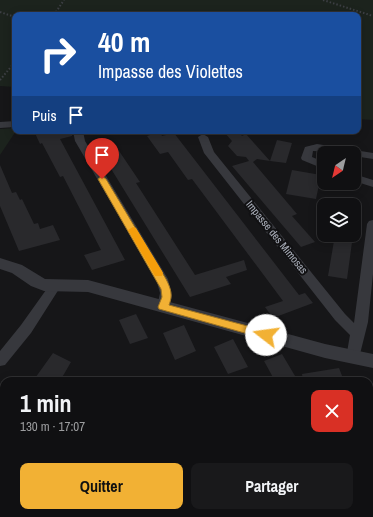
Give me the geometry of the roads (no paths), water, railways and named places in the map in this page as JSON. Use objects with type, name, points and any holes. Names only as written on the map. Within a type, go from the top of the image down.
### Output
[{"type":"street","points":[[0,125],[12,124]]},
{"type":"street","points":[[79,134],[80,141],[162,279],[167,297],[163,307]]},
{"type":"street","name":"Impasse des Mimosas","points":[[203,137],[209,153],[340,317],[357,333]]},
{"type":"street","points":[[317,147],[309,149],[306,158],[317,163]]},
{"type":"street","points":[[361,154],[373,156]]},
{"type":"street","points":[[361,180],[373,184]]},
{"type":"street","points":[[352,358],[357,333],[362,322],[373,224]]},
{"type":"street","points":[[0,263],[17,269],[36,282],[55,286],[88,286],[352,358],[373,361]]},
{"type":"street","points":[[0,361],[26,329],[55,286]]}]
